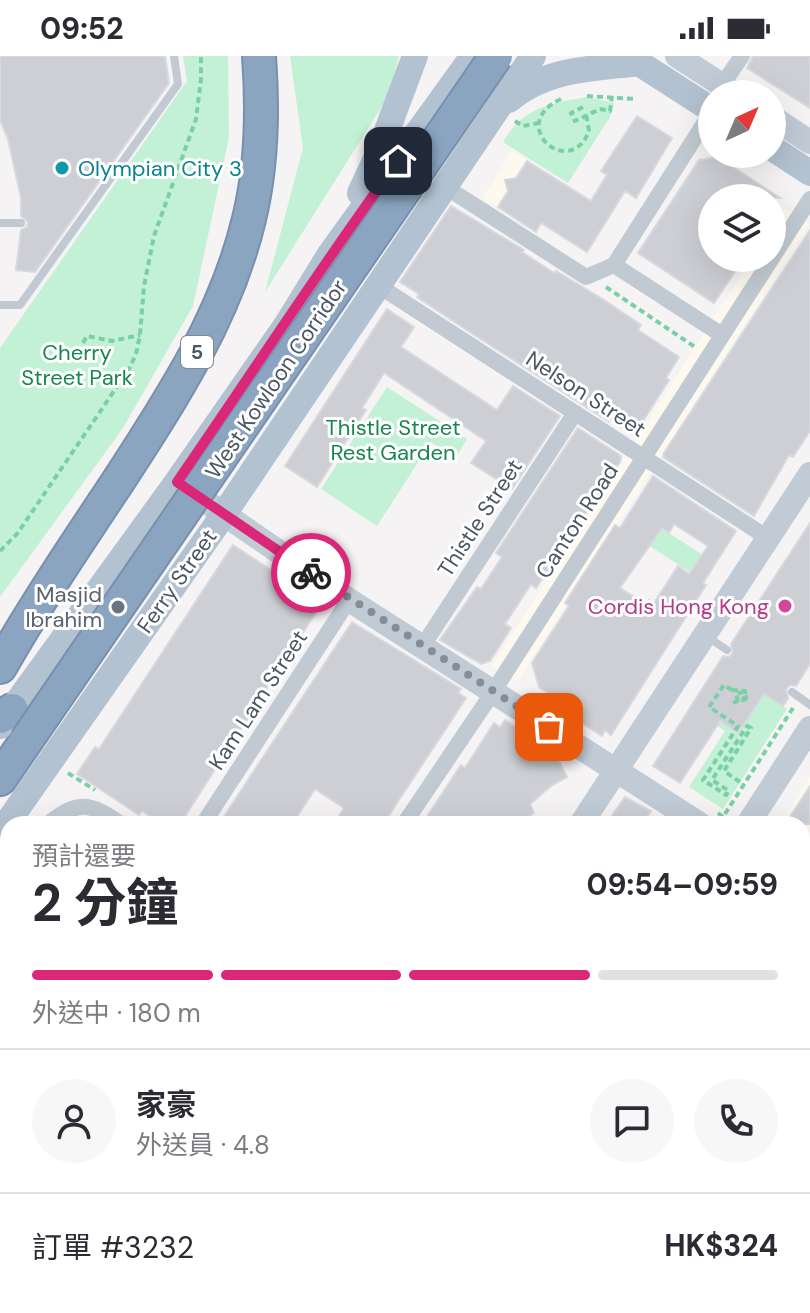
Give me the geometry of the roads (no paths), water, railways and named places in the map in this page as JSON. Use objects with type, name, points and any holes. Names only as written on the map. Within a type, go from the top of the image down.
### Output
[{"type":"highway","name":"5","points":[[0,667],[32,611],[163,413],[218,311],[249,219],[257,170],[262,94],[259,56]]},
{"type":"highway","name":"West Kowloon Corridor","points":[[10,724],[218,465],[496,56]]},
{"type":"highway","points":[[0,779],[10,724]]},
{"type":"main road","points":[[330,254],[379,152],[415,56]]},
{"type":"main road","points":[[10,724],[287,324],[330,254],[473,56]]},
{"type":"main road","name":"Ferry Street","points":[[23,814],[379,286],[502,117],[533,56]]},
{"type":"main road","points":[[502,117],[524,89],[556,74],[633,59],[698,89]]},
{"type":"main road","points":[[786,157],[810,173]]},
{"type":"street","points":[[677,56],[701,80]]},
{"type":"street","points":[[731,80],[742,56]]},
{"type":"street","points":[[786,126],[810,142]]},
{"type":"street","points":[[458,195],[586,277],[614,265],[698,135]]},
{"type":"street","name":"Canton Road","points":[[409,816],[493,692],[810,199]]},
{"type":"street","points":[[614,265],[722,335]]},
{"type":"street","name":"Nelson Street","points":[[379,286],[768,538]]},
{"type":"street","name":"Thistle Street","points":[[422,647],[575,413]]},
{"type":"street","points":[[586,816],[810,474]]},
{"type":"street","points":[[177,482],[349,600],[616,771],[704,816]]},
{"type":"street","name":"Kam Lam Street","points":[[208,816],[349,600]]},
{"type":"street","points":[[753,816],[810,728]]},
{"type":"street","points":[[59,816],[72,807],[96,808],[108,816]]},
{"type":"lane","points":[[0,305],[20,305],[178,84],[174,56]]},
{"type":"lane","points":[[0,223],[21,223]]},
{"type":"lane","points":[[705,636],[727,650]]},
{"type":"lane","points":[[796,695],[810,705]]},
{"type":"place","name":"Olympian City 3","points":[[62,168]]},
{"type":"place","name":"Cordis Hong Kong","points":[[785,606]]},
{"type":"place","name":"Masjid Ibrahim","points":[[118,607]]},
{"type":"park label","name":"Cherry Street Park","points":[[77,364]]},
{"type":"park label","name":"Thistle Street Rest Garden","points":[[393,440]]}]
